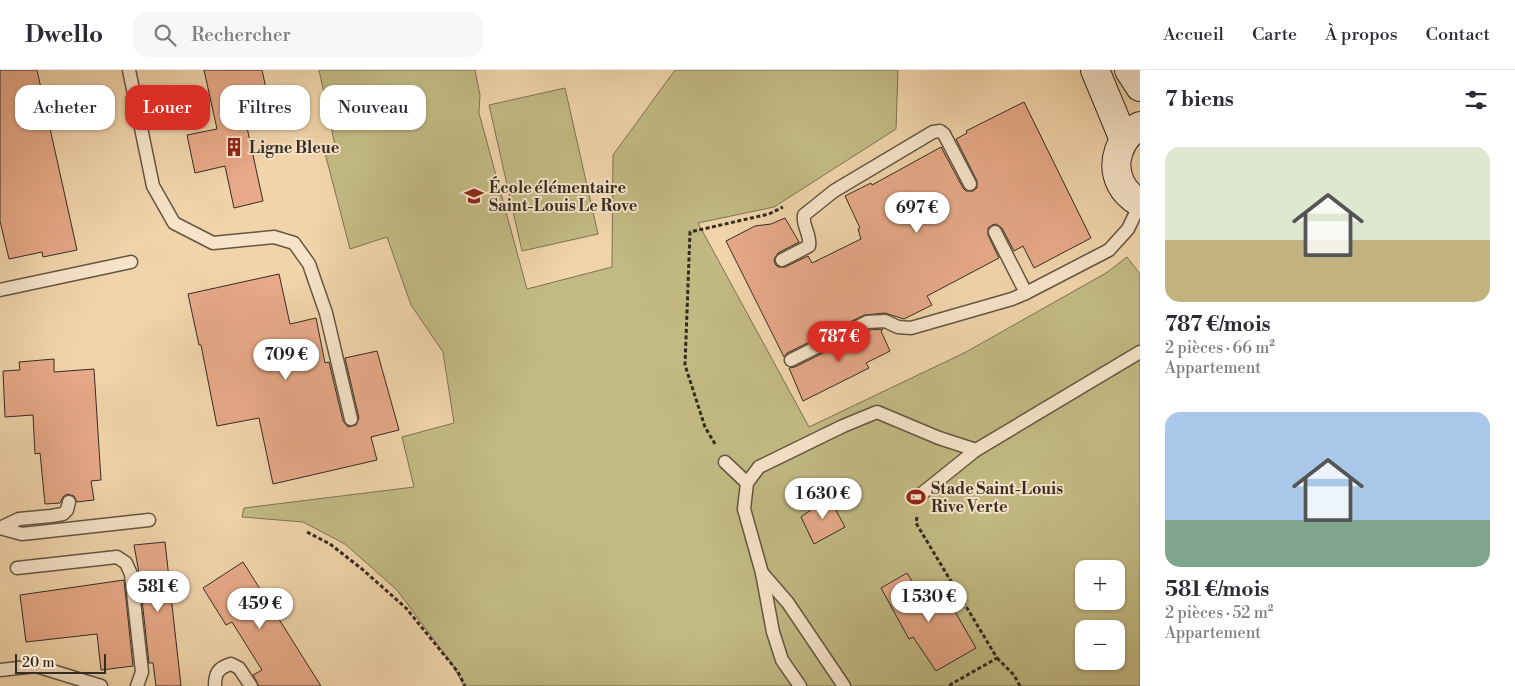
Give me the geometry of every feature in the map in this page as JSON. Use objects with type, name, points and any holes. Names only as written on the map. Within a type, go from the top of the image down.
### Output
[{"type":"main road","points":[[1095,70],[1132,133],[1118,153],[1117,168],[1120,182],[1129,195],[1140,204]]},
{"type":"main road","points":[[1129,70],[1140,87]]},
{"type":"lane","points":[[129,70],[153,186],[174,223],[213,243],[274,237],[294,243],[309,264],[326,314],[351,419]]},
{"type":"lane","points":[[782,260],[809,246],[810,238],[803,222],[804,215],[834,192],[933,132],[940,131],[944,134],[970,184]]},
{"type":"lane","points":[[791,360],[867,322],[885,321],[898,327],[911,328],[1026,293],[1109,250],[1128,229],[1140,204]]},
{"type":"lane","points":[[995,232],[1026,293]]},
{"type":"lane","points":[[0,290],[131,262]]},
{"type":"lane","points":[[920,495],[976,450],[1140,352]]},
{"type":"lane","points":[[800,686],[782,660],[773,632],[762,572],[744,509],[747,483],[759,467],[843,426],[877,412],[939,438],[976,450]]},
{"type":"lane","points":[[725,462],[747,483]]},
{"type":"lane","points":[[0,528],[18,519],[63,514],[67,510],[69,502]]},
{"type":"lane","points":[[0,528],[22,534],[149,520]]},
{"type":"lane","points":[[17,568],[116,557],[126,563],[132,574],[142,672],[137,686]]},
{"type":"lane","points":[[762,572],[788,603],[844,686]]},
{"type":"lane","points":[[215,686],[215,675],[221,667],[231,664],[239,668],[251,686]]},
{"type":"lane","points":[[0,670],[36,666],[101,686]]},
{"type":"path","points":[[725,462],[705,427],[685,364],[690,232],[769,214],[783,207]]},
{"type":"path","points":[[920,495],[916,522],[997,658],[1014,675],[1020,686]]},
{"type":"path","points":[[307,532],[330,544],[362,568],[406,608],[458,672],[465,686]]},
{"type":"path","points":[[948,686],[997,658]]},
{"type":"shaded area","points":[[319,70],[475,70],[480,95],[479,113],[527,289],[612,267],[613,155],[675,70],[898,70],[896,129],[774,207],[698,223],[809,427],[966,352],[1106,273],[1127,257],[1140,274],[1140,686],[464,686],[452,664],[397,590],[345,544],[303,522],[242,517],[244,508],[414,487],[402,437],[454,423],[443,352],[411,305],[387,237],[350,249],[325,153],[336,150],[332,130],[426,130],[426,85],[322,85]]},
{"type":"shaded area","points":[[565,88],[598,234],[522,251],[489,105]]},
{"type":"building","points":[[0,70],[37,70],[40,85],[15,85],[15,130],[50,130],[77,250],[43,257],[42,252],[9,259],[0,221]]},
{"type":"building","points":[[204,70],[262,70],[265,85],[220,85],[220,130],[248,130],[263,201],[234,208],[225,166],[195,173],[187,135],[217,129],[210,97],[210,85],[207,85]]},
{"type":"building","points":[[1024,102],[1091,238],[1034,268],[1023,246],[1014,251],[1002,228],[996,224],[992,225],[988,228],[988,235],[999,258],[927,296],[932,305],[904,319],[885,313],[864,315],[787,353],[784,357],[726,241],[755,226],[771,224],[785,218],[799,242],[778,253],[774,259],[775,264],[778,267],[785,267],[808,256],[812,263],[861,239],[858,229],[860,228],[845,196],[871,183],[872,185],[941,147],[963,188],[966,191],[973,191],[977,188],[977,181],[956,139],[967,133],[966,131]]},
{"type":"building","points":[[279,274],[290,324],[316,318],[325,363],[329,362],[343,421],[348,427],[356,425],[359,418],[345,358],[377,351],[399,430],[371,437],[377,460],[273,484],[259,418],[217,426],[201,345],[199,345],[188,294]]},
{"type":"building","points":[[883,329],[881,331],[890,351],[866,363],[869,368],[803,401],[789,368],[795,367],[869,330]]},
{"type":"building","points":[[54,359],[54,372],[94,369],[101,480],[91,481],[94,500],[77,502],[74,496],[67,494],[60,503],[45,504],[40,453],[35,454],[33,415],[5,417],[3,371],[20,370],[19,362]]},
{"type":"building","points":[[825,490],[845,527],[814,544],[801,517],[812,509]]},
{"type":"building","points":[[165,542],[181,686],[156,686],[153,663],[149,663],[134,545]]},
{"type":"building","points":[[243,562],[321,686],[259,686],[253,675],[262,670],[232,622],[226,625],[203,588]]},
{"type":"building","points":[[907,573],[924,600],[931,595],[936,604],[947,598],[976,648],[936,671],[913,637],[909,639],[881,588]]},
{"type":"building","points":[[124,580],[133,666],[101,670],[97,634],[26,642],[20,595]]},
{"type":"place","name":"Ligne Bleue","points":[[234,147]]},
{"type":"place","name":"École élémentaire Saint-Louis Le Rove","points":[[474,196]]},
{"type":"place","name":"Stade Saint-Louis Rive Verte","points":[[916,497]]}]
